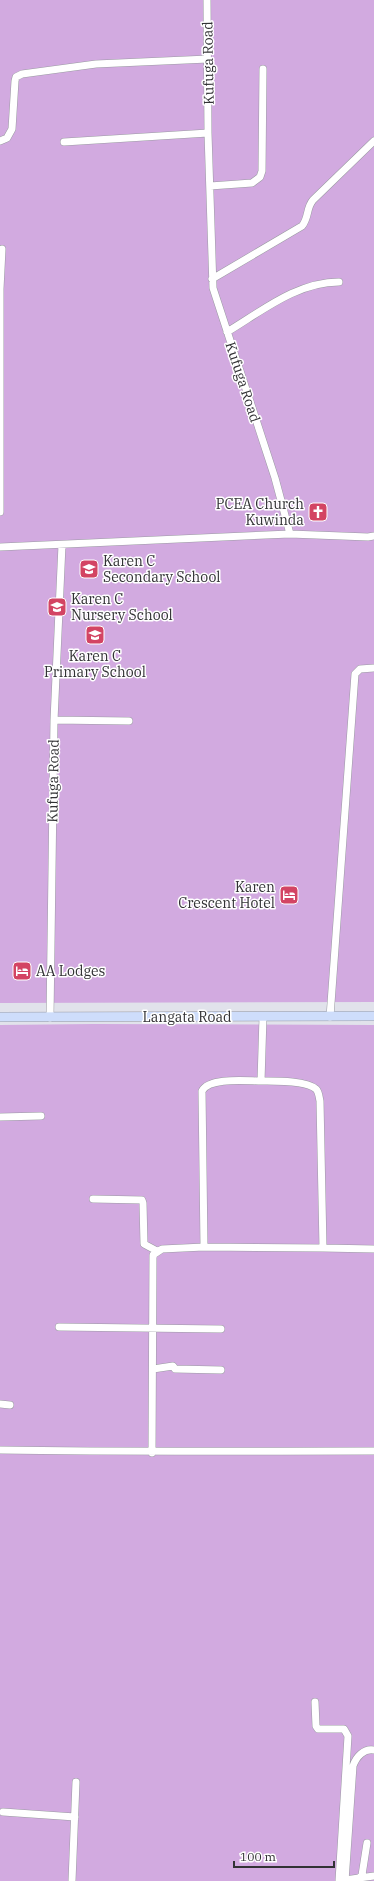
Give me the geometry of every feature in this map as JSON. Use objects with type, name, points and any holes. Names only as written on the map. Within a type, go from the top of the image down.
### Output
[{"type":"main road","name":"Langata Road","points":[[0,1017],[374,1016]]},
{"type":"street","name":"Kufuga Road","points":[[207,0],[208,133],[212,279],[217,304],[273,472],[290,534]]},
{"type":"street","points":[[0,141],[7,138],[12,129],[15,81],[16,77],[22,74],[96,64],[208,59]]},
{"type":"street","points":[[210,186],[252,183],[260,177],[262,171],[263,69]]},
{"type":"street","points":[[64,142],[208,133]]},
{"type":"street","points":[[212,279],[302,226],[306,219],[310,204],[313,200],[374,140]]},
{"type":"street","points":[[0,512],[0,288],[2,249]]},
{"type":"street","points":[[227,332],[296,290],[323,282],[339,282]]},
{"type":"street","points":[[0,547],[290,534],[374,536]]},
{"type":"street","name":"Kufuga Road","points":[[50,1018],[54,720],[62,545]]},
{"type":"street","points":[[330,1017],[355,674],[360,669],[374,668]]},
{"type":"street","points":[[54,720],[129,721]]},
{"type":"street","points":[[261,1081],[263,1017]]},
{"type":"street","points":[[204,1247],[202,1091],[206,1086],[215,1082],[261,1081],[300,1084],[313,1087],[318,1092],[320,1101],[324,1248]]},
{"type":"street","points":[[0,1117],[41,1116]]},
{"type":"street","points":[[93,1199],[142,1200],[144,1244],[157,1251]]},
{"type":"street","points":[[152,1452],[153,1259],[157,1251],[162,1249],[204,1247],[374,1248]]},
{"type":"street","points":[[59,1327],[152,1327],[221,1330]]},
{"type":"street","points":[[153,1369],[168,1368],[173,1366],[175,1369],[221,1370]]},
{"type":"street","points":[[0,1404],[10,1404]]},
{"type":"street","points":[[0,1450],[152,1452],[374,1451]]},
{"type":"street","points":[[315,1702],[316,1726],[318,1728],[344,1729],[348,1736],[343,1881]]},
{"type":"street","points":[[343,1881],[353,1766],[361,1754],[368,1750],[374,1750]]},
{"type":"street","points":[[72,1881],[76,1782]]},
{"type":"street","points":[[3,1812],[75,1817]]},
{"type":"street","points":[[360,1878],[362,1876],[367,1843]]},
{"type":"street","points":[[343,1881],[374,1876]]},
{"type":"shaded area","points":[[0,0],[374,0],[374,1002],[0,1003]]},
{"type":"shaded area","points":[[0,1025],[374,1025],[374,1881],[0,1881]]},
{"type":"place","name":"PCEA Church Kuwinda","points":[[318,512]]},
{"type":"place","name":"Karen C Secondary School","points":[[89,569]]},
{"type":"place","name":"Karen C Nursery School","points":[[57,607]]},
{"type":"place","name":"Karen C Primary School","points":[[95,635]]},
{"type":"place","name":"Karen Crescent Hotel","points":[[289,895]]},
{"type":"place","name":"AA Lodges","points":[[22,971]]}]
